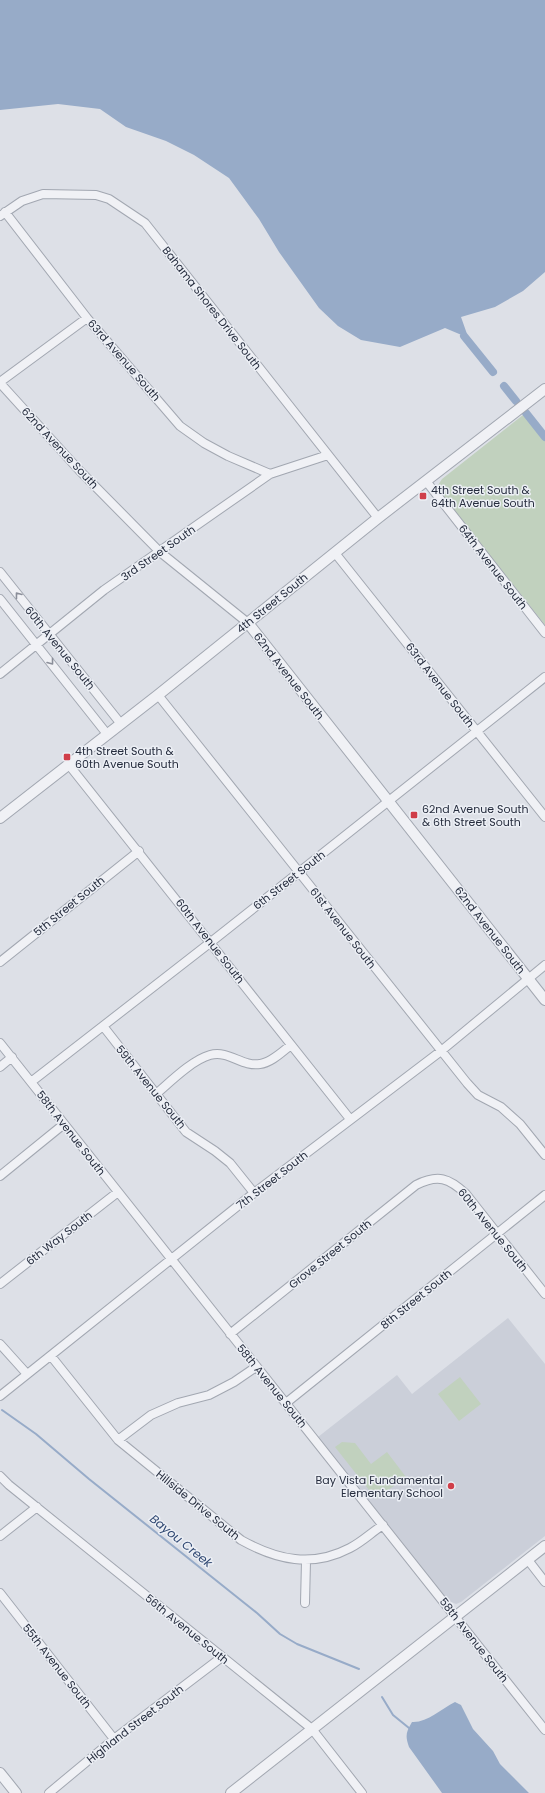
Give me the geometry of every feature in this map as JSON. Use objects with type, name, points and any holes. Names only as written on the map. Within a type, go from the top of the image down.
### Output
[{"type":"street","name":"Bahama Shores Drive South","points":[[2,214],[22,201],[42,194],[96,195],[109,199],[145,223],[378,518]]},
{"type":"street","name":"63rd Avenue South","points":[[2,214],[87,318],[180,426],[204,443],[228,456],[270,474]]},
{"type":"street","points":[[0,383],[87,318]]},
{"type":"street","name":"62nd Avenue South","points":[[0,383],[79,470],[160,552],[248,623],[545,1000]]},
{"type":"street","name":"4th Street South","points":[[0,818],[121,724],[378,518],[545,389]]},
{"type":"street","name":"3rd Street South","points":[[0,674],[104,590],[270,474],[328,455]]},
{"type":"street","name":"64th Avenue South","points":[[426,481],[545,633]]},
{"type":"street","name":"63rd Avenue South","points":[[335,553],[545,817]]},
{"type":"street","name":"60th Avenue South","points":[[0,572],[121,724]]},
{"type":"street","name":"60th Avenue South","points":[[0,599],[107,734]]},
{"type":"street","name":"6th Street South","points":[[31,1082],[545,677]]},
{"type":"street","name":"61st Avenue South","points":[[158,694],[441,1051],[478,1095],[501,1106],[525,1130],[545,1155]]},
{"type":"street","name":"60th Avenue South","points":[[69,765],[139,851],[350,1119]]},
{"type":"street","name":"5th Street South","points":[[0,962],[139,851]]},
{"type":"street","name":"7th Street South","points":[[0,1396],[254,1193],[441,1051],[545,965]]},
{"type":"street","name":"59th Avenue South","points":[[103,1026],[186,1132],[215,1151],[230,1164],[254,1193]]},
{"type":"street","name":"58th Avenue South","points":[[0,1043],[545,1730]]},
{"type":"street","points":[[156,1094],[198,1060],[210,1055],[220,1053],[234,1057],[248,1064],[261,1064],[291,1045]]},
{"type":"street","points":[[0,1067],[12,1057]]},
{"type":"street","points":[[0,1176],[64,1124]]},
{"type":"street","name":"60th Avenue South","points":[[433,1179],[445,1179],[456,1185],[466,1194],[545,1294]]},
{"type":"street","name":"Grove Street South","points":[[230,1334],[416,1185],[433,1179]]},
{"type":"street","name":"6th Way South","points":[[0,1284],[118,1192]]},
{"type":"street","name":"8th Street South","points":[[286,1403],[545,1195]]},
{"type":"street","points":[[0,1344],[27,1374]]},
{"type":"street","name":"Hillside Drive South","points":[[51,1356],[118,1440],[242,1540],[261,1551],[281,1557],[306,1561],[329,1556],[350,1548],[383,1525]]},
{"type":"street","points":[[118,1440],[150,1415],[178,1403],[209,1395],[234,1382],[256,1367]]},
{"type":"street","name":"56th Avenue South","points":[[0,1476],[312,1729],[362,1793]]},
{"type":"street","points":[[0,1536],[37,1507]]},
{"type":"street","points":[[231,1793],[545,1546]]},
{"type":"street","points":[[528,1560],[545,1582]]},
{"type":"street","points":[[305,1603],[306,1561]]},
{"type":"street","name":"55th Avenue South","points":[[0,1593],[114,1739]]},
{"type":"street","name":"Highland Street South","points":[[49,1793],[114,1739],[222,1657]]},
{"type":"street","points":[[0,1773],[16,1793]]},
{"type":"shaded area","name":"Bay Vista Fundamental Elementary School","points":[[508,1318],[545,1364],[545,1536],[461,1602],[456,1604],[447,1600],[318,1437],[397,1375],[412,1394]]},
{"type":"green space","points":[[530,413],[545,432],[545,625],[439,491],[438,485],[442,479],[523,415]]},
{"type":"green space","points":[[460,1377],[481,1404],[459,1421],[438,1394]]},
{"type":"green space","points":[[342,1442],[355,1443],[371,1464],[387,1452],[406,1477],[376,1499],[335,1447]]},
{"type":"water","points":[[0,0],[545,0],[545,272],[523,291],[495,307],[461,317],[467,334],[464,336],[445,328],[400,347],[361,340],[338,326],[319,308],[279,252],[259,219],[229,178],[194,155],[166,141],[126,127],[100,109],[58,104],[0,110]]},
{"type":"water","points":[[455,1702],[461,1705],[473,1729],[493,1751],[500,1764],[529,1793],[442,1793],[409,1747],[407,1734],[412,1722],[418,1722],[429,1718]]},
{"type":"waterway","points":[[464,336],[493,372]]},
{"type":"waterway","points":[[504,386],[516,401]]},
{"type":"waterway","points":[[526,413],[545,437]]},
{"type":"waterway","name":"Bayou Creek","points":[[2,1410],[36,1434],[89,1479],[257,1613],[280,1634],[297,1644],[359,1669]]},
{"type":"waterway","name":"Bayou Creek","points":[[382,1697],[393,1715],[409,1728]]},
{"type":"place","name":"4th Street South & 64th Avenue South","points":[[423,496]]},
{"type":"place","name":"4th Street South & 60th Avenue South","points":[[67,757]]},
{"type":"place","name":"62nd Avenue South & 6th Street South","points":[[414,815]]},
{"type":"place","name":"Bay Vista Fundamental Elementary School","points":[[451,1486]]}]
